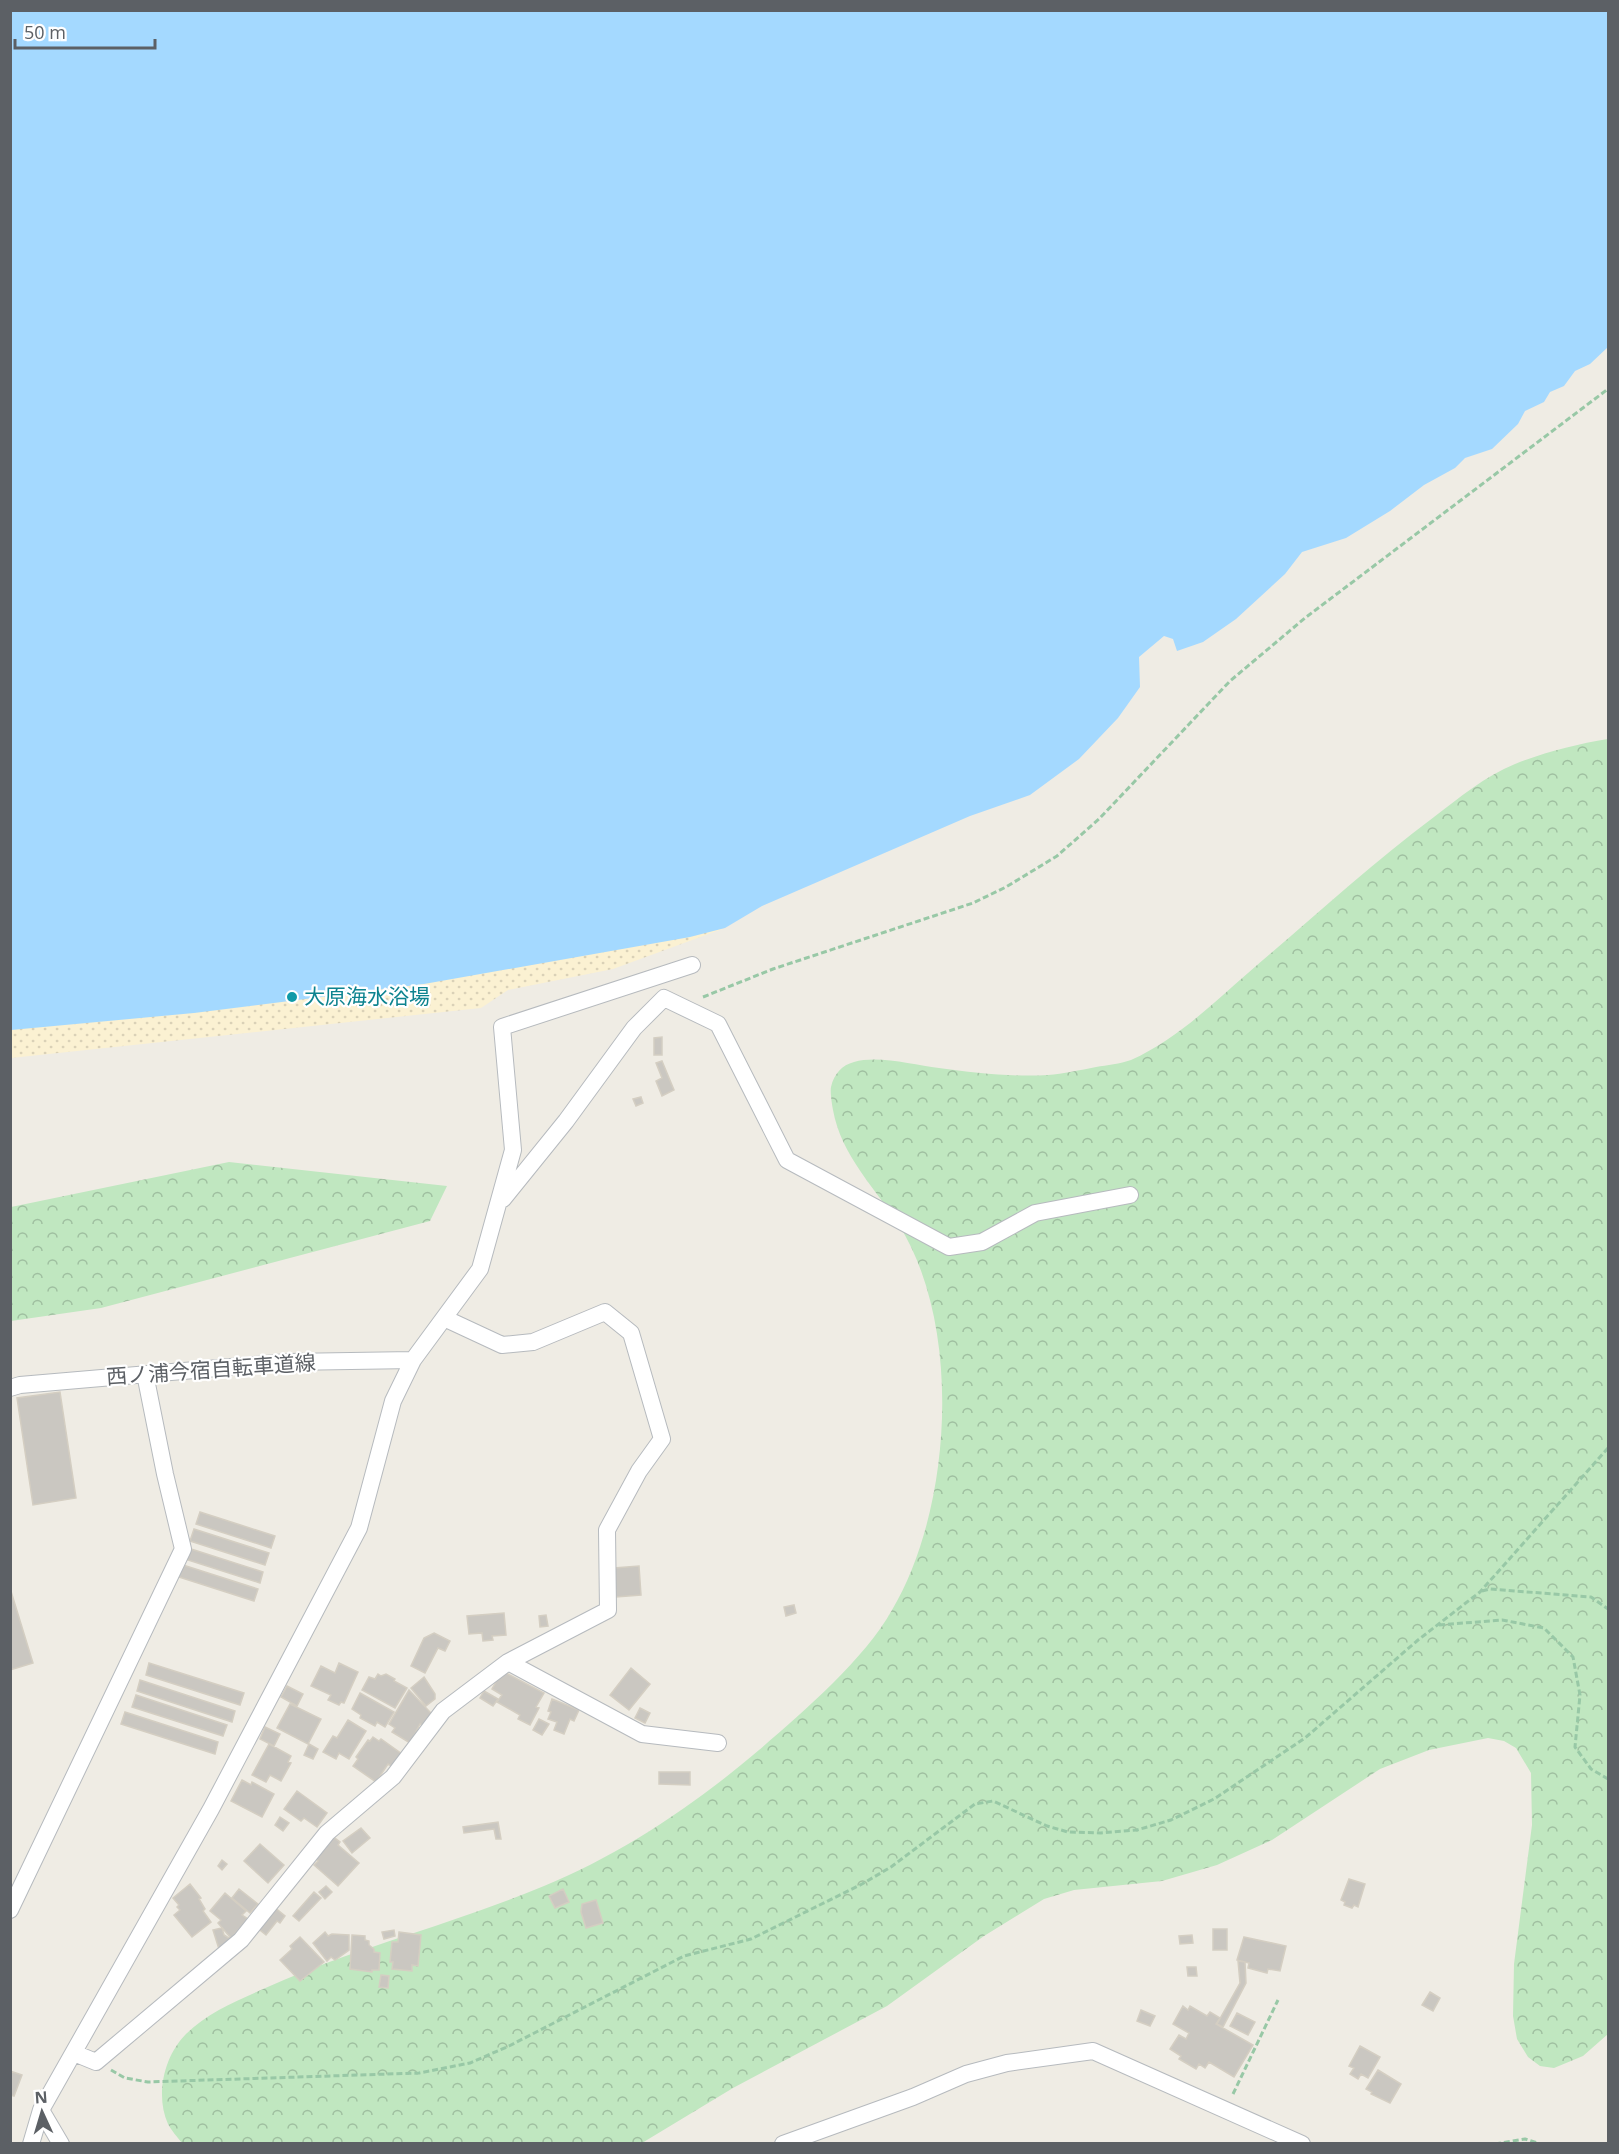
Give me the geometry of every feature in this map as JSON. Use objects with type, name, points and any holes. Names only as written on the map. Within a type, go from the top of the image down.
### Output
[{"type":"street","points":[[31,2144],[41,2110],[211,1809],[359,1528],[393,1401],[413,1360],[480,1269],[513,1150],[502,1026],[692,965]]},
{"type":"street","points":[[499,1204],[566,1121],[634,1028],[664,998],[718,1024],[786,1160],[949,1247],[982,1242],[1035,1213],[1130,1195]]},
{"type":"street","points":[[74,2053],[96,2062],[241,1940],[327,1833],[393,1777],[443,1711],[508,1662],[608,1610],[607,1530],[639,1471],[662,1439],[631,1333],[605,1312],[533,1342],[502,1345],[444,1318]]},
{"type":"street","name":"西ノ浦今宿自転車道線","points":[[10,1389],[20,1385],[288,1362],[413,1360]]},
{"type":"street","points":[[10,1910],[183,1549],[145,1374]]},
{"type":"street","points":[[508,1662],[642,1734],[718,1743]]},
{"type":"street","points":[[783,2144],[914,2097],[966,2074],[1007,2063],[1093,2050],[1302,2144]]},
{"type":"street","points":[[41,2110],[61,2144]]},
{"type":"path","points":[[697,1000],[773,969],[973,903],[1006,887],[1057,856],[1099,819],[1230,681],[1296,625],[1608,389]]},
{"type":"path","points":[[96,2062],[125,2078],[148,2082],[419,2073],[470,2063],[509,2046],[684,1956],[751,1939],[862,1884],[891,1867],[975,1804],[993,1801],[1047,1826],[1068,1832],[1101,1833],[1137,1830],[1171,1820],[1214,1798],[1305,1738],[1480,1592],[1608,1448]]},
{"type":"path","points":[[1480,1592],[1490,1589],[1591,1596],[1608,1609]]},
{"type":"path","points":[[1438,1625],[1502,1620],[1544,1628],[1573,1657],[1580,1695],[1575,1747],[1591,1769],[1608,1779]]},
{"type":"path","points":[[1226,2109],[1278,2000]]},
{"type":"path","points":[[1495,2144],[1525,2139],[1540,2144]]},
{"type":"green space","points":[[1608,739],[1608,2034],[1583,2056],[1554,2068],[1540,2066],[1528,2057],[1517,2039],[1513,2016],[1514,1964],[1532,1825],[1531,1773],[1516,1748],[1504,1741],[1488,1738],[1429,1750],[1380,1769],[1272,1840],[1217,1865],[1162,1881],[1074,1890],[1044,1899],[984,1936],[887,2006],[733,2088],[642,2143],[182,2143],[168,2124],[164,2113],[162,2089],[167,2064],[172,2053],[178,2043],[195,2026],[226,2006],[303,1972],[510,1900],[572,1873],[629,1844],[710,1790],[794,1720],[849,1667],[880,1629],[892,1610],[912,1569],[927,1522],[937,1471],[942,1418],[941,1365],[933,1314],[920,1267],[899,1225],[851,1156],[837,1126],[831,1089],[832,1082],[839,1071],[854,1062],[874,1060],[979,1073],[1048,1075],[1131,1060],[1163,1042],[1192,1021],[1386,855],[1483,781],[1515,764],[1538,756]]},
{"type":"green space","points":[[229,1162],[447,1186],[430,1221],[101,1308],[11,1321],[11,1207]]},
{"type":"sand","name":"大原海水浴場","points":[[725,928],[613,969],[508,990],[481,1008],[11,1058],[11,1003],[471,962]]},
{"type":"water","points":[[11,10],[1608,11],[1608,347],[1590,364],[1575,371],[1564,386],[1550,392],[1544,402],[1525,411],[1518,424],[1492,449],[1465,458],[1455,468],[1424,485],[1390,511],[1346,538],[1302,552],[1285,574],[1236,619],[1203,642],[1177,651],[1173,639],[1164,636],[1139,657],[1140,687],[1118,718],[1079,759],[1030,795],[970,816],[762,906],[725,928],[690,937],[424,984],[194,1013],[11,1030]]},
{"type":"building","points":[[662,1037],[662,1055],[654,1055],[654,1038]]},
{"type":"building","points":[[662,1061],[674,1090],[662,1096],[656,1081],[662,1078],[656,1063]]},
{"type":"building","points":[[641,1097],[643,1103],[636,1106],[633,1099]]},
{"type":"building","points":[[60,1392],[76,1498],[33,1505],[17,1398]]},
{"type":"building","points":[[200,1512],[275,1536],[271,1548],[196,1524]]},
{"type":"building","points":[[194,1529],[269,1553],[265,1565],[190,1541]]},
{"type":"building","points":[[188,1548],[263,1572],[260,1583],[185,1559]]},
{"type":"building","points":[[183,1565],[258,1589],[254,1601],[179,1577]]},
{"type":"building","points":[[639,1566],[641,1595],[616,1597],[614,1568]]},
{"type":"building","points":[[10,1588],[33,1663],[10,1670]]},
{"type":"building","points":[[794,1605],[796,1613],[786,1616],[784,1607]]},
{"type":"building","points":[[504,1613],[506,1635],[492,1636],[493,1640],[483,1641],[482,1633],[469,1634],[467,1616]]},
{"type":"building","points":[[546,1615],[548,1626],[540,1627],[539,1616]]},
{"type":"building","points":[[434,1633],[450,1641],[445,1651],[438,1648],[425,1673],[411,1666],[424,1638]]},
{"type":"building","points":[[149,1663],[244,1693],[240,1705],[146,1675]]},
{"type":"building","points":[[339,1663],[358,1672],[344,1703],[341,1702],[339,1705],[328,1700],[331,1695],[311,1686],[321,1666],[335,1673]]},
{"type":"building","points":[[631,1668],[650,1684],[629,1710],[610,1695]]},
{"type":"building","points":[[502,1671],[544,1693],[530,1725],[518,1719],[520,1715],[497,1702],[502,1695],[492,1689]]},
{"type":"building","points":[[378,1674],[381,1676],[386,1674],[407,1688],[395,1708],[362,1690],[369,1677],[375,1679]]},
{"type":"building","points":[[424,1677],[435,1694],[435,1699],[426,1706],[411,1688]]},
{"type":"building","points":[[140,1680],[235,1711],[232,1722],[137,1691]]},
{"type":"building","points":[[287,1686],[303,1694],[297,1706],[281,1697]]},
{"type":"building","points":[[409,1690],[431,1713],[424,1726],[420,1724],[410,1743],[392,1732],[395,1728],[389,1724]]},
{"type":"building","points":[[484,1691],[498,1699],[493,1706],[480,1698]]},
{"type":"building","points":[[360,1693],[394,1712],[385,1727],[377,1722],[375,1726],[360,1718],[361,1715],[352,1709]]},
{"type":"building","points":[[136,1695],[227,1725],[223,1736],[132,1707]]},
{"type":"building","points":[[552,1699],[579,1710],[574,1721],[570,1719],[564,1734],[554,1730],[557,1722],[548,1719]]},
{"type":"building","points":[[290,1704],[321,1719],[308,1744],[277,1728]]},
{"type":"building","points":[[640,1708],[650,1713],[645,1723],[635,1718]]},
{"type":"building","points":[[125,1712],[218,1742],[215,1754],[121,1724]]},
{"type":"building","points":[[539,1719],[549,1724],[542,1735],[533,1730]]},
{"type":"building","points":[[348,1720],[366,1731],[349,1759],[339,1753],[336,1759],[323,1752],[333,1736],[337,1738]]},
{"type":"building","points":[[265,1727],[280,1734],[274,1746],[260,1739]]},
{"type":"building","points":[[373,1737],[379,1741],[381,1739],[402,1754],[393,1767],[388,1764],[376,1782],[353,1766],[358,1759],[356,1757],[368,1740],[370,1741]]},
{"type":"building","points":[[269,1744],[291,1756],[288,1762],[291,1763],[281,1781],[270,1775],[266,1782],[252,1775]]},
{"type":"building","points":[[309,1744],[318,1749],[313,1759],[304,1755]]},
{"type":"building","points":[[659,1772],[690,1772],[690,1785],[659,1784]]},
{"type":"building","points":[[242,1780],[251,1785],[252,1782],[274,1794],[262,1817],[231,1801]]},
{"type":"building","points":[[297,1791],[327,1813],[317,1827],[304,1818],[301,1821],[284,1809]]},
{"type":"building","points":[[280,1817],[289,1823],[283,1831],[275,1825]]},
{"type":"building","points":[[498,1822],[501,1839],[496,1839],[494,1829],[464,1833],[463,1827]]},
{"type":"building","points":[[361,1828],[370,1838],[352,1853],[343,1841]]},
{"type":"building","points":[[331,1835],[340,1842],[338,1845],[359,1863],[338,1886],[314,1865],[318,1861],[313,1856]]},
{"type":"building","points":[[260,1844],[284,1865],[268,1883],[244,1861]]},
{"type":"building","points":[[222,1860],[227,1864],[222,1870],[218,1866]]},
{"type":"building","points":[[1349,1879],[1365,1884],[1358,1907],[1354,1905],[1352,1908],[1344,1905],[1345,1902],[1341,1900]]},
{"type":"building","points":[[190,1884],[201,1898],[199,1899],[205,1909],[203,1911],[211,1922],[192,1937],[174,1915],[180,1910],[173,1898]]},
{"type":"building","points":[[326,1886],[332,1892],[325,1899],[319,1892]]},
{"type":"building","points":[[239,1889],[258,1904],[250,1913],[232,1898]]},
{"type":"building","points":[[563,1889],[569,1902],[555,1908],[549,1896]]},
{"type":"building","points":[[314,1892],[321,1898],[299,1921],[293,1916]]},
{"type":"building","points":[[225,1893],[246,1911],[242,1915],[248,1919],[231,1938],[218,1923],[221,1920],[210,1911]]},
{"type":"building","points":[[596,1900],[603,1923],[586,1928],[581,1912],[582,1904]]},
{"type":"building","points":[[273,1906],[285,1916],[280,1923],[277,1921],[266,1935],[256,1927]]},
{"type":"building","points":[[222,1928],[224,1935],[232,1940],[219,1949],[213,1930]]},
{"type":"building","points":[[1213,1929],[1227,1929],[1227,1950],[1213,1950]]},
{"type":"building","points":[[394,1930],[395,1936],[384,1939],[382,1932]]},
{"type":"building","points":[[325,1932],[328,1936],[332,1934],[349,1935],[349,1950],[335,1960],[331,1957],[327,1961],[313,1943]]},
{"type":"building","points":[[399,1932],[421,1935],[418,1966],[412,1965],[412,1971],[392,1969],[393,1962],[390,1962],[392,1942],[398,1942]]},
{"type":"building","points":[[352,1935],[365,1936],[365,1940],[369,1941],[374,1952],[380,1953],[379,1970],[372,1970],[372,1972],[350,1969]]},
{"type":"building","points":[[1192,1935],[1193,1943],[1180,1944],[1179,1936]]},
{"type":"building","points":[[300,1937],[324,1962],[300,1981],[280,1960],[292,1949],[290,1946]]},
{"type":"building","points":[[1244,1937],[1286,1946],[1280,1971],[1268,1969],[1267,1973],[1248,1968],[1249,1963],[1237,1960]]},
{"type":"building","points":[[1238,1961],[1245,1962],[1246,1983],[1223,2027],[1217,2024],[1240,1983]]},
{"type":"building","points":[[1187,1967],[1196,1967],[1197,1976],[1188,1976]]},
{"type":"building","points":[[381,1975],[389,1976],[388,1988],[379,1987]]},
{"type":"building","points":[[1430,1992],[1440,1998],[1433,2011],[1422,2005]]},
{"type":"building","points":[[1183,2006],[1188,2010],[1190,2006],[1207,2016],[1210,2012],[1220,2018],[1216,2024],[1253,2045],[1234,2077],[1209,2062],[1205,2068],[1199,2064],[1196,2069],[1179,2059],[1181,2056],[1170,2049],[1179,2035],[1186,2039],[1189,2033],[1173,2024]]},
{"type":"building","points":[[1141,2010],[1155,2016],[1150,2026],[1137,2021]]},
{"type":"building","points":[[1237,2013],[1255,2022],[1248,2035],[1230,2026]]},
{"type":"building","points":[[1360,2046],[1380,2057],[1368,2078],[1361,2074],[1358,2079],[1350,2074],[1354,2068],[1349,2066]]},
{"type":"building","points":[[1378,2070],[1401,2084],[1390,2103],[1366,2089]]},
{"type":"building","points":[[10,2071],[22,2075],[14,2096],[10,2095]]},
{"type":"place","name":"大原海水浴場","points":[[292,997]]}]
